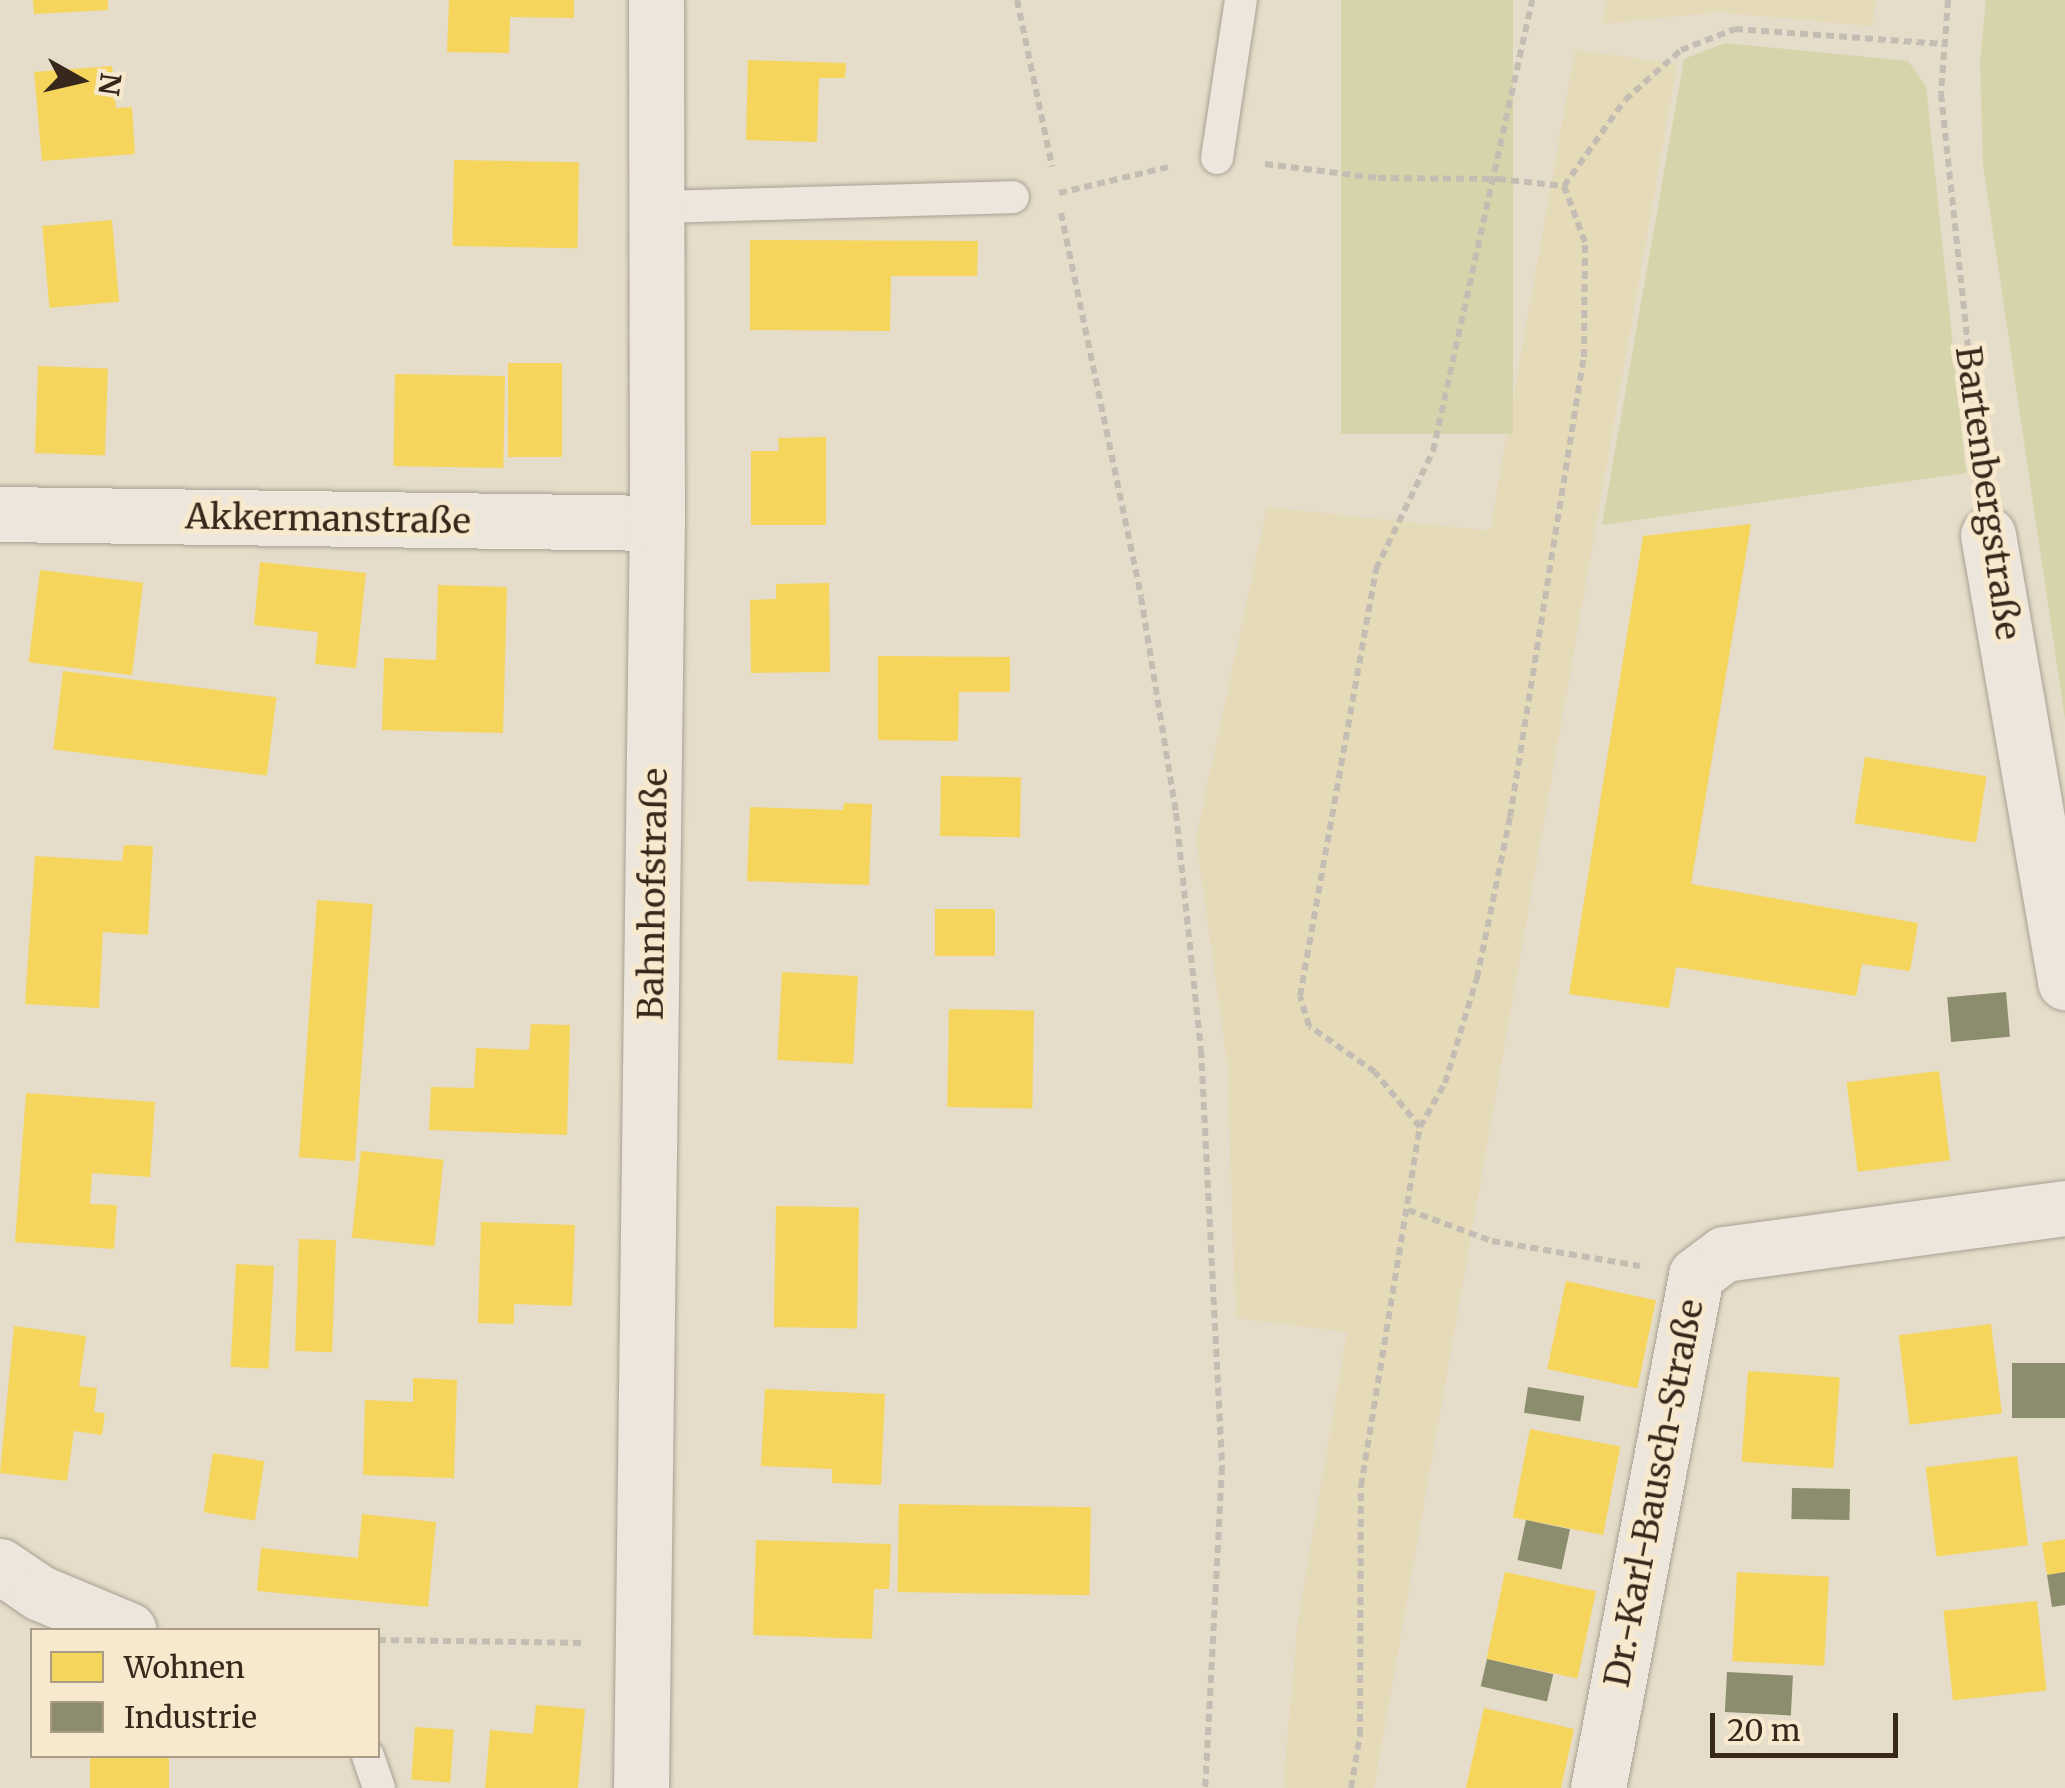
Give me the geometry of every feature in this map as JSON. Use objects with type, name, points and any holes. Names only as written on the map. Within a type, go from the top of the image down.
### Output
[{"type":"street","name":"Bahnhofstraße","points":[[642,1788],[657,523],[656,0]]},
{"type":"street","name":"Akkermanstraße","points":[[0,514],[657,523]]},
{"type":"street","name":"Bartenbergstraße","points":[[1988,535],[2065,982]]},
{"type":"street","name":"Dr.-Karl-Bausch-Straße","points":[[1598,1788],[1696,1275],[1724,1254],[2065,1208]]},
{"type":"street","points":[[0,1566],[40,1594],[124,1628]]},
{"type":"lane","points":[[1217,158],[1242,0]]},
{"type":"lane","points":[[658,207],[1014,197]]},
{"type":"lane","points":[[369,1758],[379,1788]]},
{"type":"path","points":[[1017,0],[1141,597],[1176,813],[1201,1050],[1222,1467],[1205,1788]]},
{"type":"path","points":[[1420,1128],[1375,1072],[1309,1026],[1300,996],[1376,569],[1433,450],[1498,178],[1532,0]]},
{"type":"path","name":"Bartenbergstraße","points":[[1948,0],[1941,94],[1988,535]]},
{"type":"path","points":[[1564,186],[1625,100],[1681,50],[1735,29],[1944,44]]},
{"type":"path","points":[[1014,197],[1057,194],[1217,158],[1378,178],[1498,178],[1564,186]]},
{"type":"path","points":[[1351,1788],[1360,1735],[1361,1486],[1420,1128],[1446,1083],[1477,978],[1510,817],[1584,357],[1585,242],[1564,186]]},
{"type":"path","points":[[1408,1210],[1492,1241],[1696,1275]]},
{"type":"path","points":[[380,1640],[603,1644]]},
{"type":"shaded area","points":[[1341,0],[1513,0],[1513,434],[1341,434]]},
{"type":"shaded area","points":[[1606,0],[1876,0],[1872,26],[1717,12],[1602,24]]},
{"type":"shaded area","points":[[1986,0],[2065,0],[2065,719],[1983,164],[1980,62]]},
{"type":"shaded area","points":[[1725,43],[1908,61],[1926,86],[1966,473],[1602,525],[1684,59]]},
{"type":"shaded area","points":[[1575,50],[1677,64],[1374,1788],[1283,1788],[1298,1622],[1347,1332],[1236,1318],[1227,1061],[1196,838],[1267,507],[1490,531]]},
{"type":"building: Wohnen","points":[[33,0],[108,0],[108,10],[34,14]]},
{"type":"building: Wohnen","points":[[449,0],[574,0],[574,18],[510,17],[509,53],[447,52]]},
{"type":"building: Wohnen","points":[[748,60],[846,63],[845,78],[819,78],[817,142],[746,140]]},
{"type":"building: Wohnen","points":[[112,66],[116,108],[132,107],[135,154],[42,161],[34,72]]},
{"type":"building: Wohnen","points":[[454,160],[579,162],[577,248],[452,246]]},
{"type":"building: Wohnen","points":[[112,220],[119,302],[49,308],[42,226]]},
{"type":"building: Wohnen","points":[[750,240],[978,241],[977,276],[891,276],[890,331],[750,330]]},
{"type":"building: Wohnen","points":[[508,363],[562,363],[562,457],[508,457]]},
{"type":"building: Wohnen","points":[[38,366],[108,368],[105,455],[35,453]]},
{"type":"building: Wohnen","points":[[395,374],[505,376],[503,468],[393,466]]},
{"type":"building: Wohnen","points":[[826,437],[826,525],[751,525],[751,451],[779,451],[778,438]]},
{"type":"building: Wohnen","points":[[1751,524],[1691,884],[1918,923],[1910,971],[1862,964],[1856,996],[1676,967],[1669,1008],[1569,994],[1643,536]]},
{"type":"building: Wohnen","points":[[260,562],[366,573],[356,668],[315,664],[318,632],[254,625]]},
{"type":"building: Wohnen","points":[[40,570],[143,583],[132,675],[29,662]]},
{"type":"building: Wohnen","points":[[829,583],[830,672],[751,673],[750,600],[776,599],[776,584]]},
{"type":"building: Wohnen","points":[[438,585],[507,587],[503,733],[382,730],[384,658],[436,660]]},
{"type":"building: Wohnen","points":[[878,656],[1010,657],[1010,692],[959,692],[958,741],[878,740]]},
{"type":"building: Wohnen","points":[[63,671],[276,697],[267,776],[53,749]]},
{"type":"building: Wohnen","points":[[1865,757],[1986,776],[1976,842],[1855,823]]},
{"type":"building: Wohnen","points":[[941,776],[1021,777],[1020,837],[940,836]]},
{"type":"building: Wohnen","points":[[844,803],[872,804],[869,885],[747,881],[750,807],[843,810]]},
{"type":"building: Wohnen","points":[[124,845],[153,846],[148,935],[103,932],[99,1008],[25,1004],[35,856],[122,861]]},
{"type":"building: Wohnen","points":[[317,900],[373,904],[355,1161],[299,1157]]},
{"type":"building: Wohnen","points":[[935,909],[995,909],[995,956],[935,956]]},
{"type":"building: Wohnen","points":[[782,972],[858,976],[853,1064],[777,1060]]},
{"type":"building: Wohnen","points":[[949,1009],[1034,1010],[1032,1108],[947,1107]]},
{"type":"building: Wohnen","points":[[531,1024],[570,1025],[567,1135],[429,1130],[431,1087],[474,1088],[476,1048],[529,1050]]},
{"type":"building: Wohnen","points":[[1939,1071],[1950,1160],[1858,1172],[1847,1082]]},
{"type":"building: Wohnen","points":[[26,1093],[155,1102],[150,1177],[92,1173],[90,1204],[117,1205],[114,1249],[15,1242]]},
{"type":"building: Wohnen","points":[[361,1151],[444,1160],[434,1246],[352,1238]]},
{"type":"building: Wohnen","points":[[776,1206],[859,1207],[857,1328],[774,1327]]},
{"type":"building: Wohnen","points":[[481,1222],[575,1225],[572,1306],[514,1304],[514,1324],[478,1323]]},
{"type":"building: Wohnen","points":[[299,1239],[336,1240],[332,1352],[295,1351]]},
{"type":"building: Wohnen","points":[[236,1264],[274,1266],[269,1369],[231,1367]]},
{"type":"building: Wohnen","points":[[1566,1281],[1656,1300],[1637,1388],[1547,1369]]},
{"type":"building: Wohnen","points":[[1991,1324],[2002,1413],[1910,1425],[1899,1335]]},
{"type":"building: Wohnen","points":[[14,1326],[86,1336],[79,1386],[97,1388],[94,1412],[105,1413],[102,1435],[74,1431],[67,1481],[0,1473]]},
{"type":"building: Wohnen","points":[[1748,1371],[1840,1377],[1833,1468],[1742,1462]]},
{"type":"building: Wohnen","points":[[413,1378],[457,1380],[454,1478],[363,1475],[365,1400],[413,1402]]},
{"type":"building: Wohnen","points":[[765,1389],[885,1394],[881,1485],[832,1483],[832,1469],[761,1466]]},
{"type":"building: Wohnen","points":[[1530,1429],[1620,1447],[1603,1535],[1513,1517]]},
{"type":"building: Wohnen","points":[[213,1453],[264,1461],[255,1520],[204,1512]]},
{"type":"building: Wohnen","points":[[2017,1456],[2028,1545],[1937,1557],[1926,1467]]},
{"type":"building: Wohnen","points":[[899,1504],[1091,1507],[1089,1595],[897,1592]]},
{"type":"building: Wohnen","points":[[362,1514],[436,1522],[428,1607],[257,1591],[261,1548],[358,1558]]},
{"type":"building: Wohnen","points":[[2065,1539],[2065,1572],[2047,1575],[2042,1543]]},
{"type":"building: Wohnen","points":[[756,1540],[891,1544],[889,1589],[874,1589],[872,1639],[753,1635]]},
{"type":"building: Wohnen","points":[[1505,1572],[1596,1591],[1577,1678],[1486,1659]]},
{"type":"building: Wohnen","points":[[1737,1572],[1829,1577],[1824,1666],[1732,1661]]},
{"type":"building: Wohnen","points":[[2037,1601],[2046,1691],[1953,1700],[1944,1611]]},
{"type":"building: Wohnen","points":[[536,1705],[585,1709],[578,1788],[485,1788],[490,1730],[533,1734]]},
{"type":"building: Wohnen","points":[[1484,1708],[1574,1729],[1561,1788],[1466,1788]]},
{"type":"building: Wohnen","points":[[415,1727],[454,1730],[450,1783],[411,1780]]},
{"type":"building: Wohnen","points":[[90,1758],[169,1758],[169,1788],[90,1788]]},
{"type":"building: Industrie","points":[[2006,992],[2010,1037],[1951,1042],[1947,997]]},
{"type":"building: Industrie","points":[[2012,1363],[2065,1363],[2065,1418],[2012,1418]]},
{"type":"building: Industrie","points":[[1528,1387],[1584,1396],[1580,1422],[1524,1413]]},
{"type":"building: Industrie","points":[[1792,1488],[1850,1489],[1849,1520],[1791,1519]]},
{"type":"building: Industrie","points":[[1526,1520],[1570,1529],[1561,1569],[1517,1560]]},
{"type":"building: Industrie","points":[[2065,1572],[2065,1605],[2052,1607],[2047,1575]]},
{"type":"building: Industrie","points":[[1487,1659],[1553,1674],[1547,1702],[1481,1686]]},
{"type":"building: Industrie","points":[[1727,1672],[1793,1675],[1791,1715],[1725,1712]]}]
